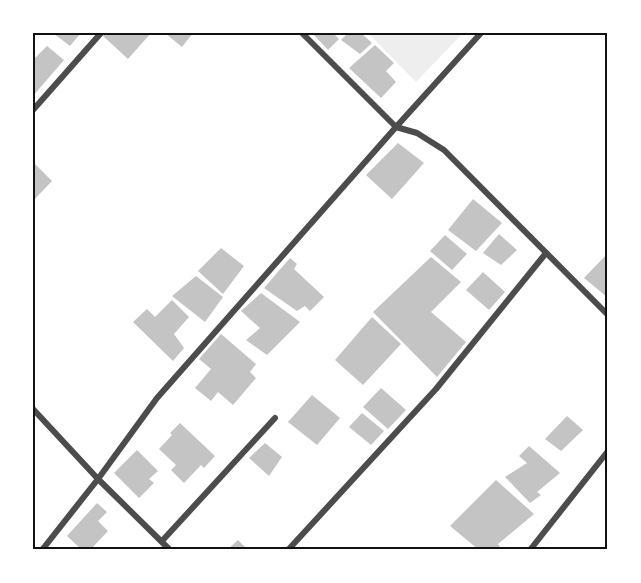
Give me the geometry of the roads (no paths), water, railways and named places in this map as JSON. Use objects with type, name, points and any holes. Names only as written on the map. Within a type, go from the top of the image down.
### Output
[{"type":"street","points":[[302,33],[396,127],[417,133],[444,150],[607,314]]},
{"type":"street","points":[[42,550],[98,479],[157,398],[481,33]]},
{"type":"street","points":[[33,110],[98,34]]},
{"type":"street","points":[[288,550],[436,389],[546,253]]},
{"type":"street","points":[[33,409],[98,479],[170,550]]},
{"type":"street","points":[[162,542],[275,418]]},
{"type":"street","points":[[530,550],[607,454]]}]
